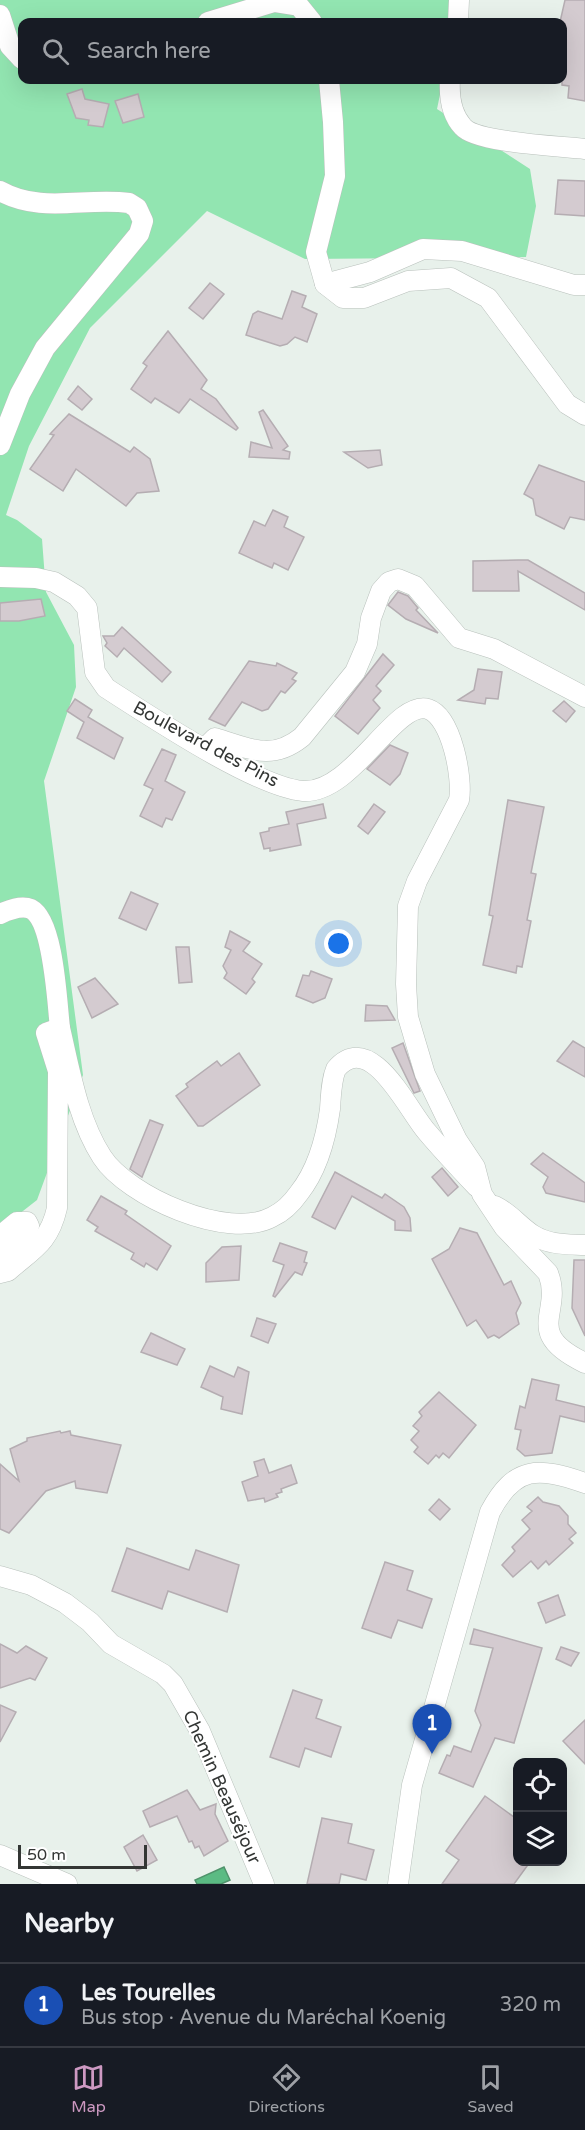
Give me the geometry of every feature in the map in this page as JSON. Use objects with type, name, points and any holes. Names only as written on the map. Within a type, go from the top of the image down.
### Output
[{"type":"street","points":[[458,18],[459,0]]},
{"type":"street","points":[[221,18],[274,2],[299,6],[309,18]]},
{"type":"street","points":[[0,15],[10,46],[18,54]]},
{"type":"street","points":[[329,84],[335,176],[316,252],[325,284],[343,298],[364,298],[408,281],[451,278],[488,297],[567,404],[585,415]]},
{"type":"street","points":[[450,84],[449,100],[464,128],[483,138],[585,149]]},
{"type":"street","points":[[0,191],[13,198],[41,204],[129,203],[137,208],[142,221],[139,234],[45,348],[20,394],[0,445]]},
{"type":"street","points":[[325,284],[370,272],[423,249],[462,251],[574,285],[585,285]]},
{"type":"street","name":"Boulevard des Pins","points":[[0,577],[36,578],[54,582],[77,596],[87,608],[95,672],[106,688],[206,748],[274,784],[306,791],[331,785],[403,716],[429,709],[442,720],[456,757],[461,790],[459,800],[417,881],[408,906],[406,1004],[412,1037],[425,1074],[457,1140],[475,1167],[487,1199]]},
{"type":"street","points":[[206,748],[215,738],[271,753],[293,745],[355,672],[367,644],[371,618],[381,591],[389,582],[398,579],[415,586],[459,638],[494,649],[585,697]]},
{"type":"street","points":[[0,914],[17,907],[31,909],[42,919],[49,942],[60,1028],[80,1108],[102,1156],[124,1182],[182,1212],[247,1223],[272,1218],[287,1207],[314,1170],[323,1146],[336,1069],[343,1060],[361,1058],[379,1067],[425,1131],[487,1199],[504,1227],[548,1273],[552,1281],[548,1316],[553,1341],[560,1348],[585,1363]]},
{"type":"street","points":[[0,1273],[8,1271],[46,1238],[52,1228],[57,1208],[57,1071],[46,1033],[60,1028]]},
{"type":"street","points":[[487,1199],[541,1239],[585,1245]]},
{"type":"street","points":[[0,1236],[17,1222],[27,1222],[29,1226],[22,1239],[0,1257]]},
{"type":"street","points":[[398,1884],[412,1785],[490,1512],[507,1484],[518,1477],[530,1474],[547,1475],[585,1483]]},
{"type":"street","name":"Chemin Beauséjour","points":[[0,1576],[31,1585],[65,1603],[90,1622],[111,1644],[163,1674],[173,1684],[200,1731],[264,1884]]},
{"type":"street","points":[[0,1855],[66,1884]]},
{"type":"shaded area","points":[[0,0],[460,0],[456,18],[18,18],[18,84],[442,84],[437,109],[530,169],[536,206],[526,257],[305,259],[207,211],[90,328],[29,446],[6,515],[17,520],[42,539],[46,592],[74,645],[76,687],[44,781],[83,1075],[37,1200],[0,1229]]},
{"type":"shaded area","points":[[224,1867],[230,1880],[221,1884],[197,1884],[195,1880]]},
{"type":"building","points":[[565,0],[585,0],[585,101],[568,98],[569,86],[562,85],[567,84],[567,18],[561,18]]},
{"type":"building","points":[[82,89],[85,99],[109,104],[103,127],[88,125],[89,120],[76,118],[67,94]]},
{"type":"building","points":[[138,94],[144,117],[123,123],[115,101]]},
{"type":"building","points":[[558,180],[585,181],[585,216],[555,214]]},
{"type":"building","points":[[210,283],[224,294],[203,319],[189,308]]},
{"type":"building","points":[[292,291],[306,296],[302,307],[317,314],[307,342],[295,337],[287,344],[280,346],[246,335],[253,314],[258,311],[282,319]]},
{"type":"building","points":[[168,331],[207,380],[201,389],[216,399],[238,428],[236,430],[190,399],[179,413],[155,398],[151,403],[131,389],[147,366],[143,363]]},
{"type":"building","points":[[78,386],[92,399],[82,410],[68,399]]},
{"type":"building","points":[[263,410],[288,446],[283,450],[290,452],[289,459],[249,457],[251,442],[272,448],[259,412]]},
{"type":"building","points":[[69,414],[130,452],[134,447],[150,459],[159,491],[137,493],[126,506],[76,469],[63,491],[30,469],[54,435],[50,434]]},
{"type":"building","points":[[380,450],[382,465],[368,468],[344,452]]},
{"type":"building","points":[[539,465],[585,482],[585,520],[570,517],[564,529],[536,515],[533,499],[524,494]]},
{"type":"building","points":[[273,510],[288,517],[284,527],[304,537],[288,570],[274,563],[272,568],[239,553],[254,521],[265,526]]},
{"type":"building","points":[[528,560],[585,593],[585,610],[518,571],[519,591],[473,591],[473,561]]},
{"type":"building","points":[[398,592],[408,596],[418,608],[416,610],[438,633],[406,619],[388,605]]},
{"type":"building","points":[[41,599],[45,616],[19,621],[0,621],[0,603]]},
{"type":"building","points":[[122,627],[171,672],[162,682],[124,648],[117,657],[105,646],[107,643],[103,636],[114,636]]},
{"type":"building","points":[[383,654],[394,665],[376,686],[381,691],[373,700],[380,708],[358,734],[335,716]]},
{"type":"building","points":[[249,661],[276,666],[277,663],[297,673],[292,679],[296,681],[285,693],[281,691],[268,709],[262,711],[242,702],[225,726],[209,719]]},
{"type":"building","points":[[478,669],[502,672],[498,699],[486,698],[485,704],[458,700],[474,690]]},
{"type":"building","points":[[75,699],[92,710],[88,717],[123,738],[114,759],[77,738],[84,722],[67,711]]},
{"type":"building","points":[[564,701],[575,711],[566,722],[553,711]]},
{"type":"building","points":[[390,745],[408,753],[400,774],[390,785],[367,769]]},
{"type":"building","points":[[162,749],[176,755],[165,781],[185,792],[172,820],[166,818],[162,827],[140,816],[153,789],[144,785]]},
{"type":"building","points":[[508,800],[544,807],[531,873],[536,874],[527,920],[531,921],[522,967],[517,966],[516,973],[483,965],[493,916],[489,915]]},
{"type":"building","points":[[323,804],[326,818],[297,824],[301,845],[270,851],[270,848],[264,849],[260,833],[269,831],[269,828],[289,824],[286,812]]},
{"type":"building","points":[[374,804],[385,812],[368,834],[358,826]]},
{"type":"building","points":[[131,892],[158,904],[146,930],[119,918]]},
{"type":"building","points":[[230,931],[250,942],[243,951],[262,964],[252,979],[255,982],[246,994],[224,978],[227,973],[223,966],[231,950],[225,947]]},
{"type":"building","points":[[176,947],[189,947],[192,982],[179,983]]},
{"type":"building","points":[[311,971],[332,979],[325,998],[313,1003],[296,996],[303,975],[309,976]]},
{"type":"building","points":[[95,978],[118,1004],[92,1018],[78,987]]},
{"type":"building","points":[[366,1005],[387,1006],[395,1020],[365,1021]]},
{"type":"building","points":[[573,1041],[585,1048],[585,1077],[557,1061]]},
{"type":"building","points":[[403,1043],[420,1091],[414,1093],[392,1048]]},
{"type":"building","points":[[239,1053],[260,1085],[203,1126],[198,1126],[176,1096],[188,1087],[186,1084],[217,1061],[221,1066]]},
{"type":"building","points":[[150,1120],[163,1125],[142,1177],[130,1169]]},
{"type":"building","points":[[543,1153],[585,1183],[585,1202],[546,1193],[543,1187],[548,1177],[531,1164]]},
{"type":"building","points":[[442,1168],[458,1187],[448,1196],[432,1177]]},
{"type":"building","points":[[335,1172],[382,1198],[385,1194],[404,1207],[410,1218],[411,1231],[395,1230],[395,1221],[352,1196],[335,1229],[312,1217]]},
{"type":"building","points":[[101,1196],[127,1211],[125,1214],[171,1246],[157,1270],[146,1263],[144,1267],[131,1259],[134,1253],[95,1231],[98,1227],[87,1220]]},
{"type":"building","points":[[460,1228],[477,1233],[504,1285],[511,1281],[521,1303],[516,1313],[519,1324],[499,1338],[494,1335],[488,1338],[476,1320],[467,1326],[432,1259],[449,1249]]},
{"type":"building","points":[[280,1243],[307,1252],[304,1262],[307,1263],[302,1275],[295,1272],[275,1297],[273,1296],[284,1265],[273,1261]]},
{"type":"building","points":[[241,1246],[239,1280],[206,1282],[206,1263],[222,1247]]},
{"type":"building","points":[[574,1260],[585,1260],[585,1336],[572,1308]]},
{"type":"building","points":[[257,1318],[276,1324],[268,1343],[251,1336]]},
{"type":"building","points":[[151,1333],[185,1349],[177,1365],[141,1352]]},
{"type":"building","points":[[210,1366],[234,1377],[238,1367],[249,1372],[242,1414],[221,1409],[223,1397],[201,1387]]},
{"type":"building","points":[[532,1379],[559,1385],[556,1400],[585,1407],[585,1422],[560,1416],[552,1453],[525,1456],[517,1449],[521,1430],[515,1429],[520,1406],[525,1408]]},
{"type":"building","points":[[439,1392],[476,1425],[449,1458],[443,1453],[439,1458],[436,1455],[428,1464],[414,1452],[418,1447],[411,1440],[419,1431],[413,1426],[422,1416],[419,1412]]},
{"type":"building","points":[[60,1431],[61,1433],[70,1431],[71,1435],[121,1445],[107,1493],[76,1488],[75,1481],[46,1491],[9,1533],[0,1529],[0,1464],[19,1481],[10,1449],[27,1441],[27,1438]]},
{"type":"building","points":[[264,1459],[269,1473],[291,1465],[297,1483],[281,1489],[282,1492],[276,1494],[278,1497],[265,1502],[264,1498],[248,1501],[242,1482],[258,1476],[254,1462]]},
{"type":"building","points":[[538,1497],[543,1502],[559,1506],[568,1516],[568,1524],[576,1533],[569,1539],[573,1543],[549,1565],[546,1561],[538,1569],[531,1561],[513,1577],[502,1565],[515,1551],[512,1547],[530,1529],[522,1520],[532,1511],[527,1507]]},
{"type":"building","points":[[439,1499],[450,1509],[440,1520],[429,1510]]},
{"type":"building","points":[[127,1548],[189,1570],[196,1550],[239,1565],[227,1612],[168,1591],[162,1609],[112,1591]]},
{"type":"building","points":[[385,1562],[413,1571],[407,1590],[432,1599],[422,1628],[398,1620],[391,1638],[362,1628]]},
{"type":"building","points":[[558,1595],[565,1615],[546,1623],[538,1603]]},
{"type":"building","points":[[474,1629],[542,1648],[514,1743],[495,1738],[473,1787],[439,1773],[454,1746],[471,1752],[481,1725],[475,1711],[493,1648],[470,1644]]},
{"type":"building","points":[[0,1644],[17,1653],[26,1646],[47,1658],[35,1680],[30,1678],[0,1688]]},
{"type":"building","points":[[561,1647],[579,1653],[571,1666],[556,1659]]},
{"type":"building","points":[[293,1690],[322,1700],[316,1718],[341,1727],[331,1757],[305,1748],[299,1767],[270,1757]]},
{"type":"building","points":[[0,1705],[16,1712],[0,1742]]},
{"type":"building","points":[[585,1720],[585,1764],[563,1741]]},
{"type":"building","points":[[187,1790],[200,1810],[216,1804],[215,1814],[228,1841],[204,1856],[199,1846],[195,1848],[192,1841],[189,1842],[177,1816],[150,1827],[143,1811]]},
{"type":"building","points":[[485,1796],[513,1816],[513,1866],[527,1866],[514,1884],[442,1884],[459,1860],[446,1851]]},
{"type":"building","points":[[322,1818],[352,1824],[348,1843],[374,1850],[366,1880],[341,1874],[339,1884],[307,1884]]},
{"type":"building","points":[[143,1835],[157,1860],[137,1871],[124,1847]]},
{"type":"place","name":"Les Tourelles","points":[[432,1754]]}]
